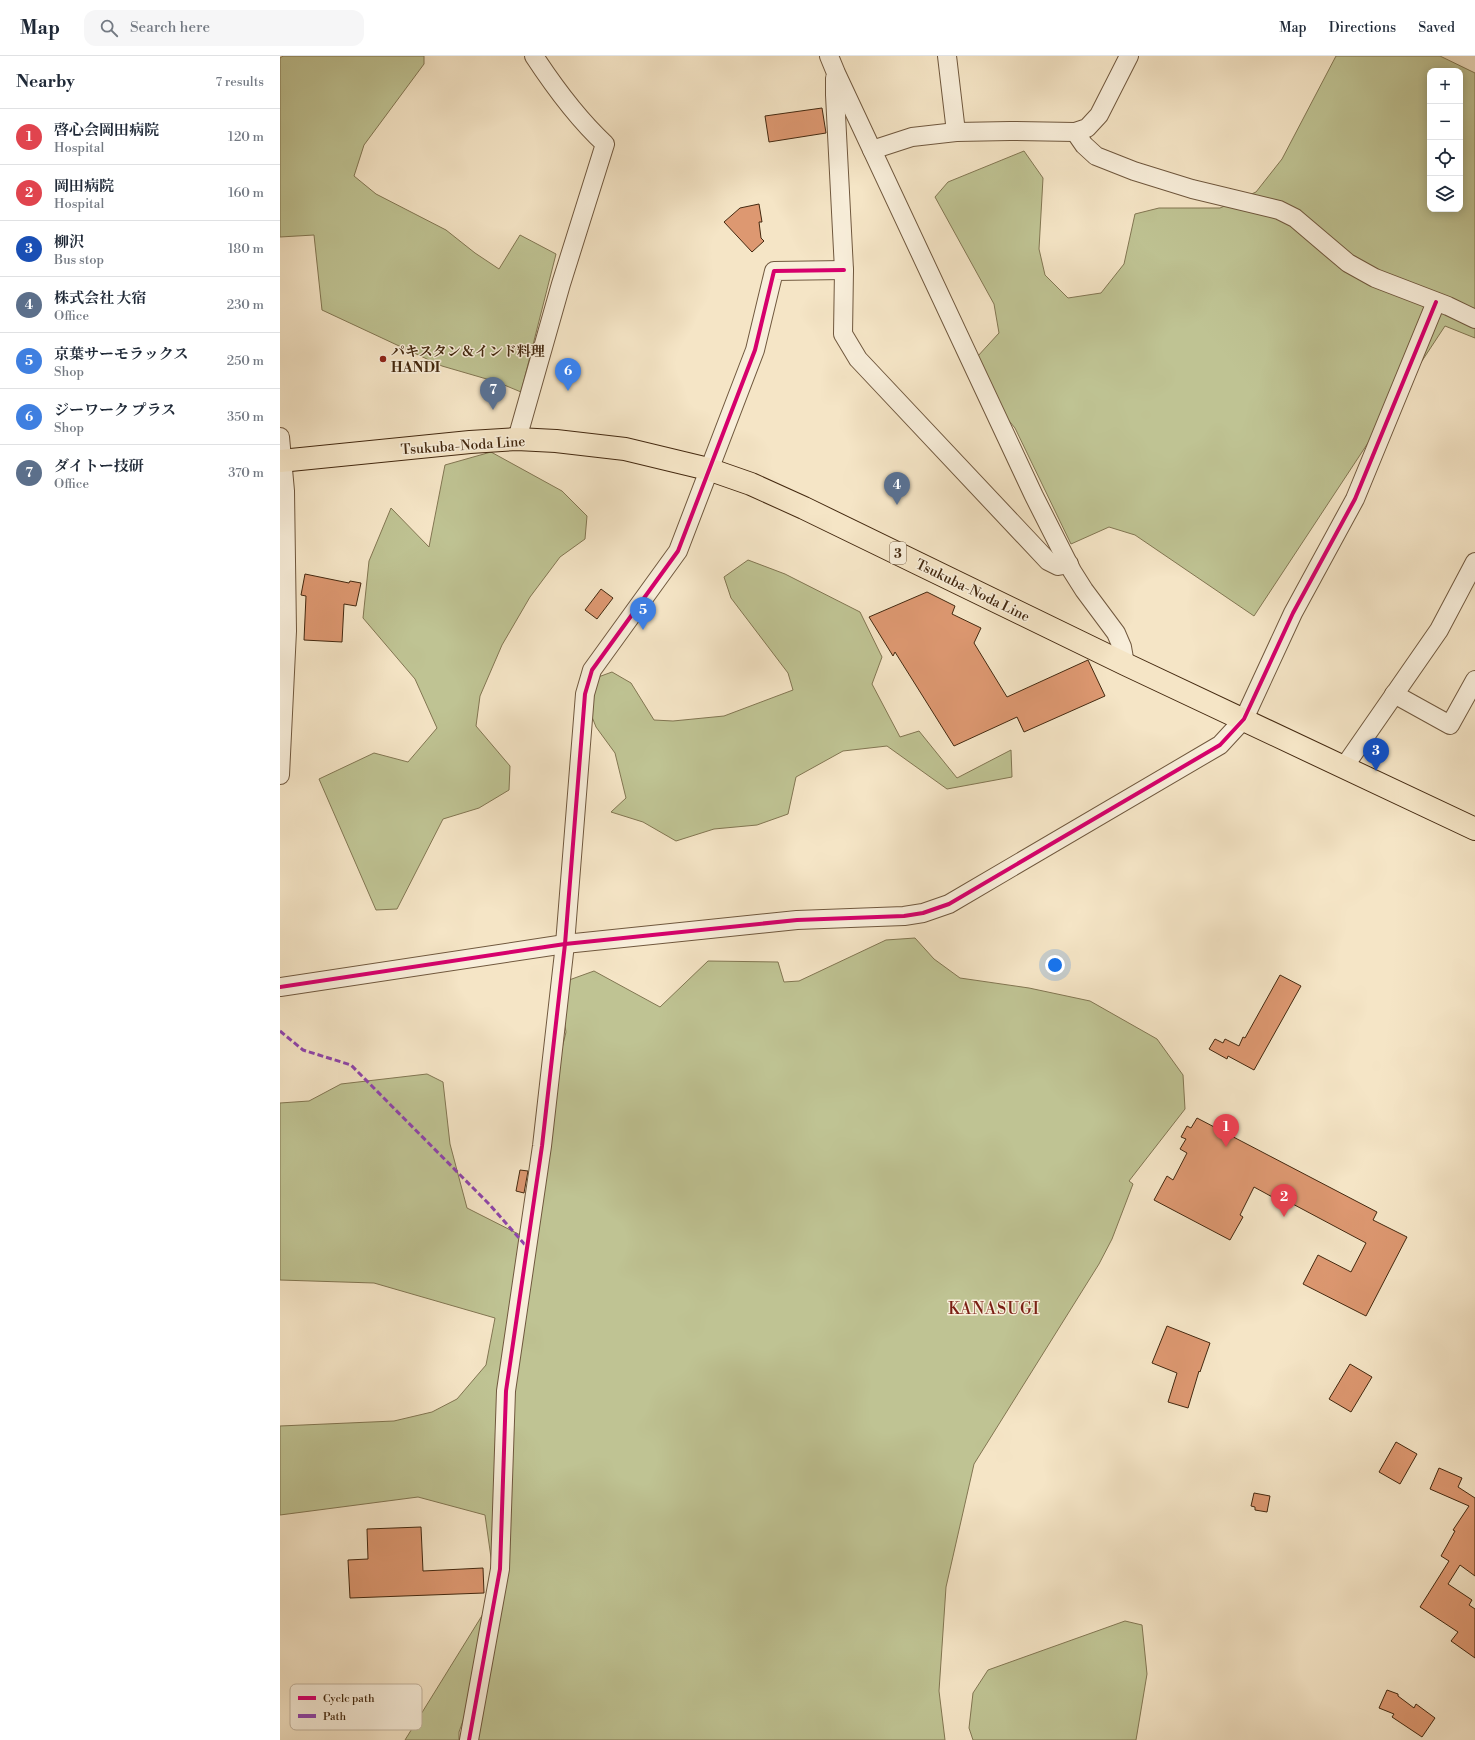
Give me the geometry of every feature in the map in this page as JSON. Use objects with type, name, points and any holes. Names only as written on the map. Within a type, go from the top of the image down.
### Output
[{"type":"main road","name":"Tsukuba-Noda Line","points":[[281,461],[470,442],[517,439],[625,449],[708,469],[751,484],[804,508],[1125,664],[1475,829]]},
{"type":"street","points":[[517,439],[561,284],[605,144],[589,129],[570,106],[551,82],[534,56]]},
{"type":"street","points":[[829,56],[1001,428],[1069,564],[1084,590],[1116,633],[1122,647],[1125,664]]},
{"type":"street","points":[[947,56],[956,132]]},
{"type":"street","points":[[872,150],[912,137],[956,132],[1075,132],[1087,128],[1099,115],[1129,56]]},
{"type":"street","points":[[836,73],[835,95],[844,270],[843,334],[858,359],[1048,561],[1058,566],[1069,564]]},
{"type":"street","points":[[1075,132],[1084,145],[1096,156],[1134,171],[1192,189],[1279,210],[1295,218],[1348,263],[1375,278],[1475,319]]},
{"type":"street","points":[[469,1740],[500,1569],[506,1391],[540,1160],[565,944],[585,694],[592,670],[678,551],[708,469],[755,350],[774,271],[844,270]]},
{"type":"street","points":[[280,987],[565,944],[797,920],[886,917],[923,913],[949,904],[1220,745],[1244,719],[1294,613],[1355,499],[1436,302]]},
{"type":"street","points":[[280,437],[281,461],[285,491],[287,632],[280,775]]},
{"type":"street","points":[[1344,767],[1439,630],[1475,562]]},
{"type":"street","points":[[1394,694],[1450,725],[1475,680]]},
{"type":"green space","points":[[283,56],[424,56],[424,64],[364,145],[354,176],[376,194],[446,230],[475,253],[499,269],[520,235],[556,254],[521,392],[497,382],[442,366],[322,310],[314,235],[280,237],[280,58]]},
{"type":"green space","points":[[1336,56],[1440,56],[1475,73],[1475,338],[1445,326],[1254,616],[1135,535],[1109,527],[1071,544],[1015,428],[966,369],[999,333],[994,304],[935,197],[948,182],[1024,151],[1043,178],[1039,249],[1045,275],[1068,298],[1101,293],[1124,264],[1135,214],[1159,208],[1220,208],[1256,192],[1282,159]]},
{"type":"green space","points":[[491,452],[562,491],[587,516],[585,539],[560,557],[530,597],[502,645],[480,696],[476,726],[510,766],[509,790],[479,808],[443,819],[397,909],[376,910],[319,779],[374,753],[408,762],[437,728],[415,679],[363,618],[369,561],[391,508],[429,547],[445,465]]},
{"type":"green space","points":[[748,560],[785,574],[860,612],[882,657],[872,684],[900,737],[919,731],[957,778],[1011,750],[1012,777],[947,789],[887,746],[843,751],[796,777],[788,814],[757,825],[714,829],[676,841],[643,822],[611,812],[626,798],[615,753],[596,727],[579,684],[612,672],[631,683],[654,720],[673,721],[724,716],[793,690],[788,673],[731,598],[724,577]]},
{"type":"green space","points":[[915,938],[934,959],[960,978],[1029,988],[1090,1001],[1157,1039],[1183,1075],[1185,1109],[1129,1181],[1133,1184],[1112,1239],[1099,1264],[974,1464],[946,1587],[939,1691],[945,1740],[475,1740],[490,1646],[459,1732],[459,1740],[405,1740],[411,1730],[422,1730],[422,1713],[496,1593],[485,1515],[418,1497],[280,1515],[280,1426],[394,1421],[432,1412],[457,1399],[486,1365],[495,1318],[374,1283],[280,1280],[280,1103],[309,1101],[341,1084],[427,1074],[443,1082],[450,1144],[467,1208],[536,1243],[555,1077],[566,1032],[558,984],[594,971],[660,1007],[708,961],[778,962],[784,982],[799,981],[886,940]]},
{"type":"green space","points":[[1125,1621],[1142,1625],[1147,1674],[1136,1740],[973,1740],[969,1728],[973,1693],[988,1670]]},
{"type":"building","points":[[822,108],[826,133],[769,142],[765,116]]},
{"type":"building","points":[[759,204],[762,222],[759,222],[761,238],[764,241],[752,252],[724,222],[740,208]]},
{"type":"building","points":[[305,574],[349,583],[350,581],[361,583],[356,606],[344,604],[342,642],[304,640],[306,596],[301,595]]},
{"type":"building","points":[[601,589],[613,598],[597,619],[585,610]]},
{"type":"building","points":[[927,592],[955,606],[952,614],[981,628],[974,643],[1007,697],[1088,660],[1105,696],[1024,732],[1017,717],[954,746],[895,652],[893,656],[869,617]]},
{"type":"building","points":[[1280,975],[1301,986],[1254,1070],[1228,1056],[1227,1059],[1209,1049],[1215,1039],[1223,1043],[1225,1039],[1239,1046]]},
{"type":"building","points":[[1197,1118],[1377,1212],[1373,1220],[1407,1237],[1366,1316],[1303,1284],[1318,1255],[1351,1272],[1366,1243],[1289,1202],[1287,1205],[1254,1187],[1240,1215],[1243,1217],[1230,1240],[1154,1200],[1167,1176],[1173,1180],[1187,1153],[1180,1149],[1186,1139],[1181,1137],[1187,1126],[1191,1128]]},
{"type":"building","points":[[520,1170],[528,1171],[524,1193],[516,1191]]},
{"type":"building","points":[[1167,1326],[1210,1343],[1200,1372],[1199,1371],[1188,1408],[1168,1402],[1177,1373],[1152,1363]]},
{"type":"building","points":[[1350,1364],[1372,1377],[1351,1412],[1329,1399]]},
{"type":"building","points":[[1396,1442],[1417,1454],[1400,1484],[1379,1472]]},
{"type":"building","points":[[1439,1468],[1462,1478],[1458,1487],[1475,1498],[1475,1576],[1460,1565],[1448,1584],[1472,1600],[1469,1605],[1475,1609],[1475,1658],[1451,1641],[1458,1632],[1420,1607],[1449,1561],[1441,1556],[1455,1531],[1453,1530],[1469,1506],[1430,1489]]},
{"type":"building","points":[[1254,1493],[1270,1496],[1267,1512],[1255,1510],[1255,1507],[1251,1506]]},
{"type":"building","points":[[421,1527],[423,1571],[483,1568],[484,1593],[350,1598],[348,1560],[368,1559],[367,1529]]},
{"type":"building","points":[[1387,1690],[1398,1694],[1398,1696],[1414,1708],[1416,1704],[1435,1718],[1422,1737],[1392,1717],[1394,1714],[1379,1708]]},
{"type":"marked path","points":[[280,1031],[303,1050],[351,1065],[490,1205],[527,1247]]},
{"type":"cycle path","points":[[469,1740],[500,1569],[506,1391],[542,1146],[565,944],[585,694],[592,670],[678,551],[755,350],[774,271],[844,270]]},
{"type":"cycle path","points":[[280,987],[565,944],[797,920],[904,916],[923,913],[949,904],[1220,745],[1244,719],[1293,613],[1355,499],[1436,302]]},
{"type":"place","name":"パキスタン＆インド料理 HANDI","points":[[383,359]]},
{"type":"place","name":"ジーワーク プラス","points":[[568,391]]},
{"type":"place","name":"ダイトー技研","points":[[493,410]]},
{"type":"place","name":"株式会社 大宿","points":[[897,505]]},
{"type":"place","name":"京葉サーモラックス","points":[[643,630]]},
{"type":"place","name":"柳沢","points":[[1376,771]]},
{"type":"place","name":"啓心会岡田病院","points":[[1226,1147]]},
{"type":"place","name":"岡田病院","points":[[1284,1217]]},
{"type":"district","name":"KANASUGI","points":[[994,1308]]}]
